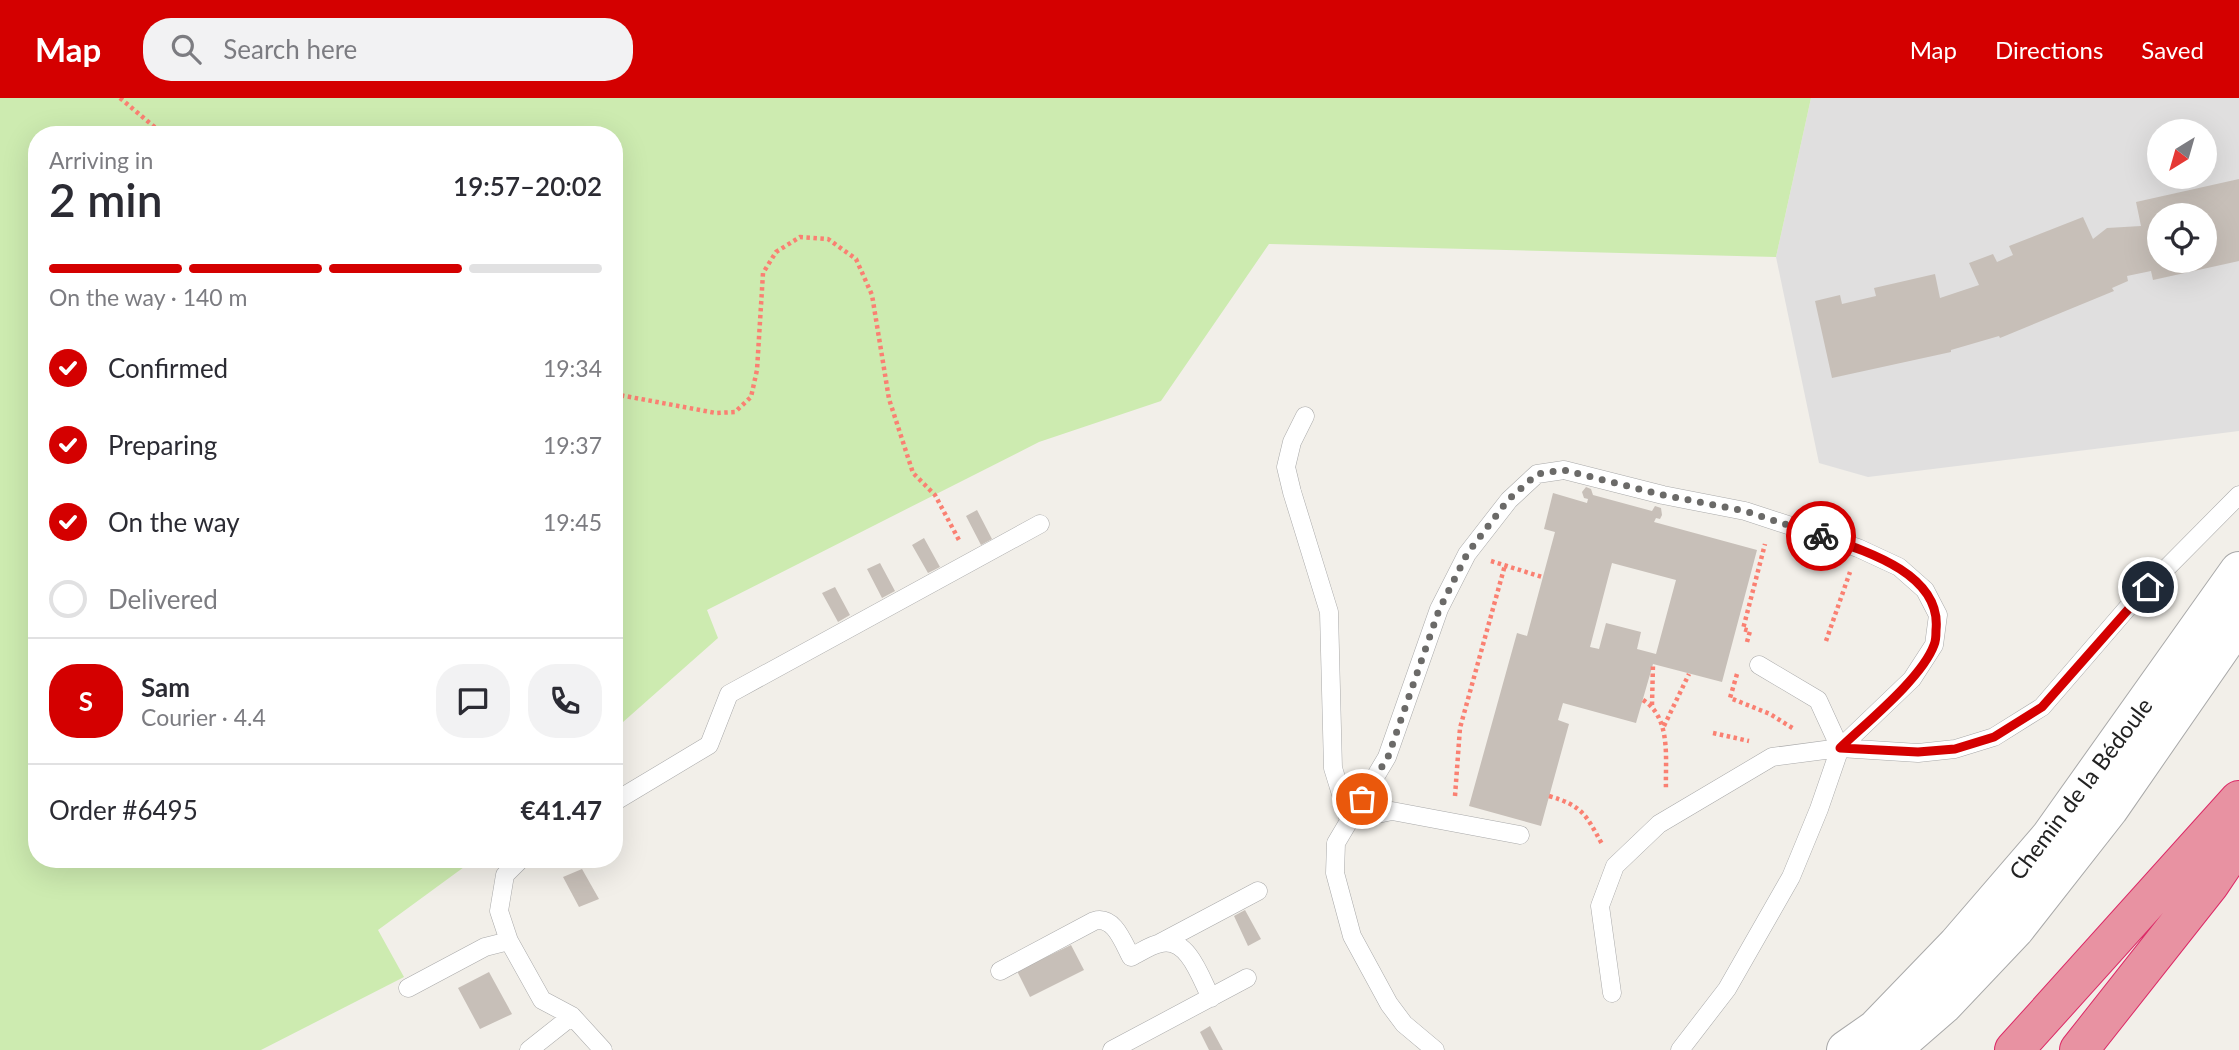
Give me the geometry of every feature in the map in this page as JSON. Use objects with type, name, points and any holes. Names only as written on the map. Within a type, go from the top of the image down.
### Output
[{"type":"highway","points":[[2014,1050],[2239,800]]},
{"type":"highway","points":[[2079,1050],[2210,884],[2239,841]]},
{"type":"street","name":"Chemin de la Bédoule","points":[[1846,1050],[1876,1029],[1957,945],[2050,837],[2239,571]]},
{"type":"street","name":"Chemin de la Bédoule","points":[[1891,1050],[1943,1005],[2015,929],[2109,809],[2239,621]]},
{"type":"lane","points":[[1305,416],[1292,442],[1286,467],[1329,612],[1333,768],[1349,820]]},
{"type":"lane","points":[[1435,1050],[1404,1024],[1389,1004],[1352,936],[1335,873],[1336,843],[1388,757],[1439,610],[1467,554],[1508,500],[1537,474],[1564,470],[1663,495],[1745,511],[1858,548],[1899,566],[1924,590],[1938,615],[1934,645],[1912,679],[1840,748],[1791,877],[1727,989],[1680,1050]]},
{"type":"lane","points":[[1612,993],[1600,906],[1615,866],[1659,824],[1772,757],[1840,748],[1918,752],[1955,749],[1994,737],[2042,707],[2130,605],[2239,495]]},
{"type":"lane","points":[[623,797],[709,745],[729,694],[1040,524]]},
{"type":"lane","points":[[1759,664],[1818,700],[1840,748]]},
{"type":"lane","points":[[1349,820],[1392,811],[1520,835]]},
{"type":"lane","points":[[512,868],[505,875],[499,911],[509,941],[542,1000],[572,1016],[603,1050]]},
{"type":"lane","points":[[1000,971],[1102,918],[1111,923],[1131,957],[1258,891]]},
{"type":"lane","points":[[408,988],[485,947],[509,941]]},
{"type":"lane","points":[[1160,943],[1173,942],[1182,948],[1190,957],[1211,998]]},
{"type":"lane","points":[[1112,1050],[1247,978]]},
{"type":"lane","points":[[529,1050],[572,1016]]},
{"type":"path","points":[[120,98],[153,126]]},
{"type":"path","points":[[623,396],[716,413],[735,412],[751,397],[757,370],[763,273],[776,252],[800,237],[828,239],[856,259],[872,295],[889,399],[914,473],[935,495],[971,562]]},
{"type":"path","points":[[1826,641],[1858,548]]},
{"type":"path","points":[[1467,554],[1542,577]]},
{"type":"path","points":[[1455,796],[1460,728],[1505,565]]},
{"type":"path","points":[[1652,706],[1653,664]]},
{"type":"path","points":[[1667,819],[1664,727],[1689,674]]},
{"type":"path","points":[[1643,700],[1652,706],[1664,727]]},
{"type":"path","points":[[1713,733],[1751,741]]},
{"type":"path","points":[[1549,796],[1566,801],[1585,813],[1615,866]]},
{"type":"shaded area","points":[[1811,98],[2239,98],[2239,431],[1868,477],[1819,463],[1776,257]]},
{"type":"green space","points":[[0,98],[1811,98],[1776,257],[1269,244],[1161,401],[1039,442],[707,610],[718,638],[623,722],[623,126],[28,126],[28,868],[463,868],[378,930],[404,977],[261,1050],[0,1050]]},
{"type":"building","points":[[2239,179],[2239,261],[2217,266],[2217,203],[2147,203],[2147,272],[2127,276],[2128,281],[2112,288],[2114,291],[2000,338],[1999,336],[1951,352],[1832,378],[1815,301],[1840,295],[1842,304],[1876,296],[1874,288],[1935,274],[1940,298],[1979,285],[1969,263],[1993,254],[1997,262],[2013,255],[2009,246],[2083,217],[2093,239],[2107,228],[2141,226],[2136,202],[2194,189],[2217,189],[2217,184]]},
{"type":"building","points":[[2151,273],[2185,273],[2153,280]]},
{"type":"building","points":[[1586,487],[1591,489],[1593,495],[1652,511],[1655,506],[1661,508],[1662,515],[1654,522],[1757,550],[1722,682],[1653,664],[1636,723],[1563,703],[1558,720],[1569,724],[1541,826],[1469,806],[1517,633],[1527,636],[1555,532],[1544,529],[1553,493],[1587,503],[1588,499],[1584,498],[1582,492]],"holes":[[[1612,563],[1676,580],[1656,654],[1637,649],[1641,632],[1606,623],[1599,649],[1590,647]]]},
{"type":"building","points":[[977,510],[992,539],[981,545],[966,516]]},
{"type":"building","points":[[924,538],[940,567],[928,573],[912,545]]},
{"type":"building","points":[[880,563],[895,591],[882,598],[867,569]]},
{"type":"building","points":[[835,587],[850,615],[838,622],[822,593]]},
{"type":"building","points":[[582,869],[599,899],[579,907],[563,877]]},
{"type":"building","points":[[1245,910],[1261,939],[1248,946],[1234,916]]},
{"type":"building","points":[[1071,945],[1084,970],[1030,997],[1017,971]]},
{"type":"building","points":[[489,972],[512,1014],[480,1029],[458,988]]},
{"type":"building","points":[[1210,1026],[1223,1050],[1209,1050],[1200,1032]]},
{"type":"way so far","points":[[1362,799],[1388,757],[1439,610],[1467,554],[1508,500],[1537,474],[1564,470],[1663,495],[1745,511],[1821,536]]},
{"type":"route","points":[[1821,536],[1899,566],[1924,590],[1938,615],[1934,645],[1912,679],[1840,748],[1918,752],[1955,749],[1994,737],[2042,707],[2148,587]]}]
